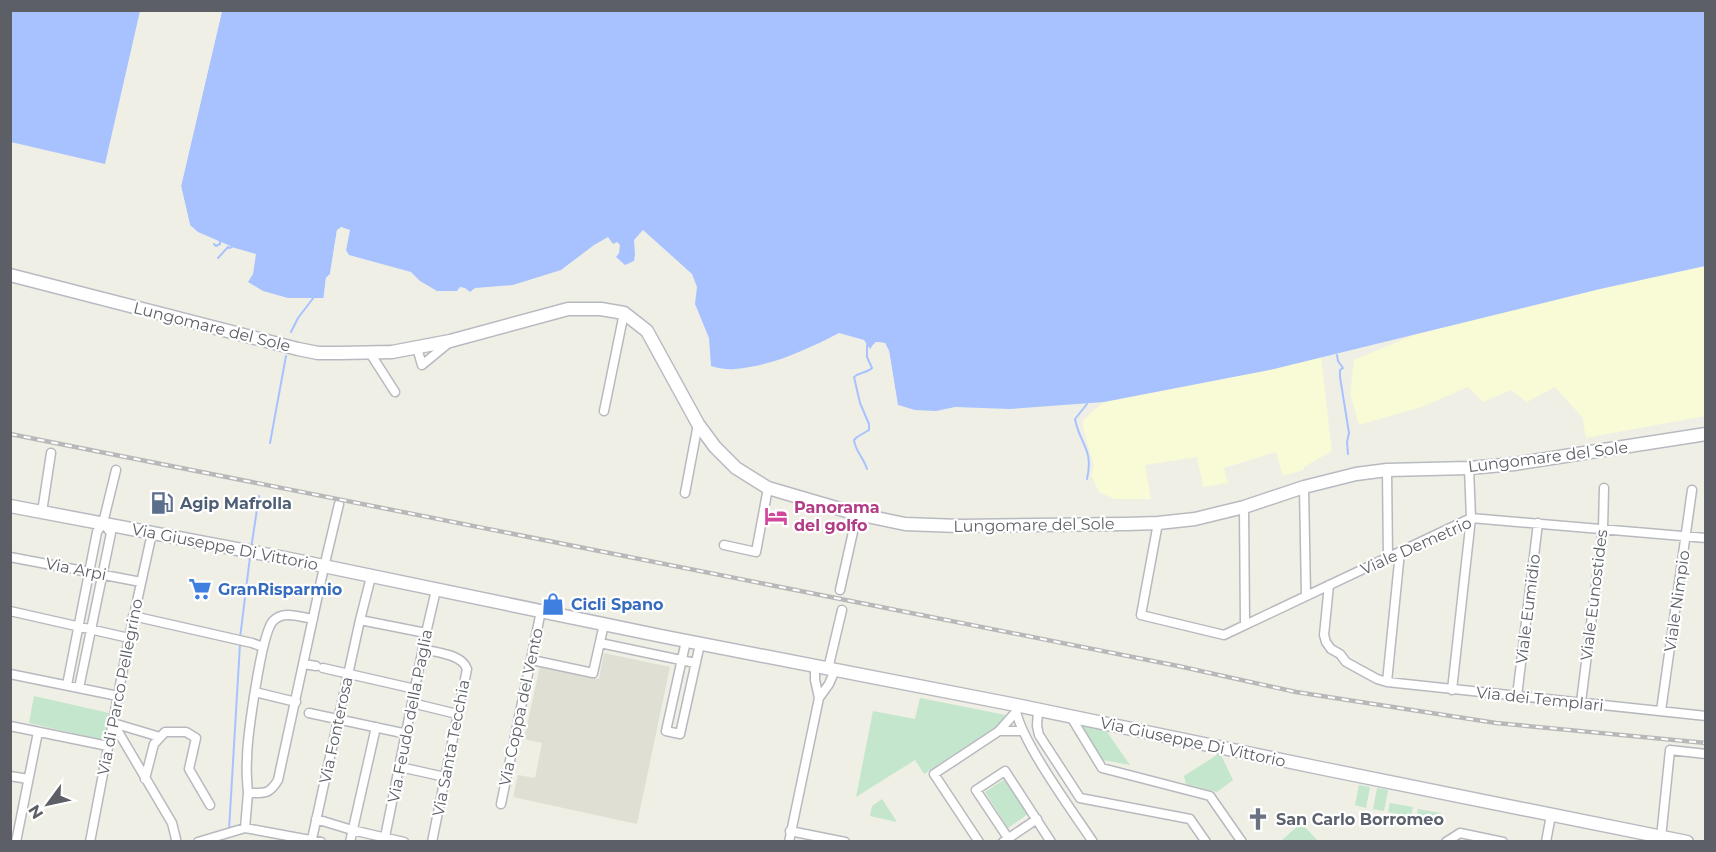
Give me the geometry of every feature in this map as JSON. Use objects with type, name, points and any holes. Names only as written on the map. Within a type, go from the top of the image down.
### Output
[{"type":"street","name":"Lungomare del Sole","points":[[10,276],[318,353],[370,353],[417,348],[568,309],[601,309],[624,313],[647,331],[698,424],[715,447],[736,468],[768,488],[857,514],[905,524],[1158,523],[1195,519],[1356,474],[1387,470],[1469,468],[1514,464],[1706,434]]},
{"type":"street","points":[[604,411],[624,313]]},
{"type":"street","points":[[370,353],[395,392]]},
{"type":"street","points":[[685,493],[698,424]]},
{"type":"street","points":[[42,512],[51,453]]},
{"type":"street","points":[[1452,690],[1471,518],[1469,468]]},
{"type":"street","points":[[67,685],[97,532],[103,523],[116,470]]},
{"type":"street","points":[[1387,470],[1388,558]]},
{"type":"street","points":[[1304,487],[1306,596]]},
{"type":"street","points":[[724,545],[756,552],[768,488]]},
{"type":"street","name":"Viale Eunostides","points":[[1581,702],[1603,529],[1604,488]]},
{"type":"street","name":"Viale Nimpio","points":[[1661,711],[1692,490]]},
{"type":"street","points":[[248,793],[266,793],[273,789],[279,780],[339,504]]},
{"type":"street","name":"Via Giuseppe Di Vittorio","points":[[10,506],[285,558],[1016,709],[1038,710],[1687,842]]},
{"type":"street","points":[[1244,507],[1245,624]]},
{"type":"street","points":[[840,590],[857,514]]},
{"type":"street","name":"Viale Demetrio","points":[[1158,523],[1142,615],[1224,635],[1471,518],[1706,538]]},
{"type":"street","points":[[79,688],[111,533],[103,523]]},
{"type":"street","name":"Viale Eumidio","points":[[1517,696],[1539,523]]},
{"type":"street","name":"Via di Parco Pellegrino","points":[[90,842],[133,616],[152,533]]},
{"type":"street","points":[[1387,682],[1400,552]]},
{"type":"street","name":"Via Arpi","points":[[10,557],[141,582]]},
{"type":"street","name":"Via Fonterosa","points":[[316,840],[316,819],[371,577]]},
{"type":"street","name":"Via dei Templari","points":[[1329,585],[1324,635],[1326,642],[1346,662],[1377,679],[1452,690],[1706,716]]},
{"type":"street","name":"Via Feudo della Paglia","points":[[385,839],[436,590]]},
{"type":"street","points":[[789,842],[819,698],[829,684],[826,668],[842,610]]},
{"type":"street","points":[[10,611],[129,638]]},
{"type":"street","name":"Via Coppa del Vento","points":[[501,804],[541,611]]},
{"type":"street","points":[[245,828],[248,793],[246,759],[255,692],[264,647],[272,622],[279,616],[290,615],[313,619]]},
{"type":"street","points":[[133,616],[264,647]]},
{"type":"street","points":[[360,620],[426,633]]},
{"type":"street","points":[[532,660],[592,673],[604,624]]},
{"type":"street","points":[[686,641],[666,731],[680,734],[700,644]]},
{"type":"street","points":[[600,643],[696,663]]},
{"type":"street","name":"Via Santa Tecchia","points":[[423,649],[459,658],[465,662],[466,669],[432,842]]},
{"type":"street","points":[[304,664],[415,689]]},
{"type":"street","points":[[819,698],[815,680],[826,668]]},
{"type":"street","points":[[10,674],[118,696]]},
{"type":"street","points":[[255,692],[296,702]]},
{"type":"street","points":[[412,704],[457,714]]},
{"type":"street","points":[[979,842],[934,774],[999,731],[1016,709]]},
{"type":"street","points":[[1016,709],[1030,745],[1093,842]]},
{"type":"street","points":[[1038,710],[1039,735],[1080,798],[1190,819],[1206,842]]},
{"type":"street","points":[[309,713],[407,734]]},
{"type":"street","points":[[1071,717],[1102,768],[1210,796],[1242,842]]},
{"type":"street","points":[[112,723],[160,737]]},
{"type":"street","points":[[112,723],[172,823],[175,842]]},
{"type":"street","points":[[10,726],[108,746]]},
{"type":"street","points":[[350,842],[376,727]]},
{"type":"street","points":[[999,731],[1023,731]]},
{"type":"street","points":[[16,842],[38,732]]},
{"type":"street","points":[[146,779],[154,744],[165,732],[186,732],[196,738],[189,769],[210,805]]},
{"type":"street","points":[[1661,838],[1670,750],[1706,754]]},
{"type":"street","points":[[400,767],[445,777]]},
{"type":"street","points":[[1036,819],[1006,840],[976,790],[1005,771],[1051,842]]},
{"type":"street","points":[[10,776],[28,780]]},
{"type":"street","points":[[1546,842],[1551,815]]},
{"type":"street","points":[[316,819],[385,839],[404,842]]},
{"type":"street","points":[[198,842],[245,828],[316,840]]},
{"type":"street","points":[[790,831],[845,842]]},
{"type":"street","points":[[1446,842],[1460,832],[1503,842]]},
{"type":"shaded area","points":[[604,653],[670,667],[637,824],[513,797],[518,775],[535,778],[542,743],[524,739],[540,666],[599,679]]},
{"type":"shaded area","points":[[34,696],[109,713],[103,740],[29,723]]},
{"type":"shaded area","points":[[920,698],[1006,715],[997,726],[924,774],[915,760],[856,797],[873,711],[915,719]]},
{"type":"shaded area","points":[[1079,723],[1105,729],[1130,765],[1103,760]]},
{"type":"shaded area","points":[[1220,753],[1233,780],[1217,792],[1186,784],[1184,776]]},
{"type":"shaded area","points":[[1005,779],[1028,814],[1008,828],[985,792]]},
{"type":"shaded area","points":[[1359,785],[1370,787],[1366,808],[1355,805]]},
{"type":"shaded area","points":[[1377,788],[1388,790],[1384,811],[1373,809]]},
{"type":"shaded area","points":[[882,799],[897,822],[870,816],[872,806]]},
{"type":"shaded area","points":[[1390,803],[1413,807],[1411,817],[1388,812]]},
{"type":"shaded area","points":[[1418,809],[1441,813],[1439,822],[1416,818]]},
{"type":"shaded area","points":[[1301,823],[1318,841],[1281,841]]},
{"type":"sand","points":[[1705,266],[1705,416],[1586,438],[1582,417],[1555,387],[1527,402],[1511,390],[1483,402],[1468,387],[1422,407],[1359,425],[1350,394],[1354,360],[1416,334]]},
{"type":"sand","points":[[1321,357],[1332,451],[1304,467],[1304,470],[1283,476],[1276,452],[1224,468],[1228,483],[1203,487],[1197,457],[1145,465],[1151,499],[1115,499],[1099,492],[1091,475],[1094,466],[1083,428],[1083,420],[1104,402],[1274,369]]},
{"type":"water","points":[[11,10],[140,11],[105,164],[11,142]]},
{"type":"water","points":[[222,11],[1705,11],[1705,266],[1600,289],[1274,369],[1104,402],[1010,409],[955,407],[936,411],[915,410],[898,405],[889,351],[885,343],[876,342],[870,349],[864,340],[839,333],[775,361],[732,369],[711,366],[709,338],[695,304],[697,287],[692,274],[643,230],[634,240],[634,261],[625,265],[616,257],[620,245],[617,242],[613,244],[608,237],[561,270],[513,285],[475,288],[470,292],[460,287],[457,291],[437,291],[420,281],[411,272],[349,255],[346,250],[349,230],[337,230],[324,298],[288,298],[263,291],[248,282],[253,274],[256,254],[235,248],[198,232],[190,225],[181,186]]},
{"type":"pier","points":[[219,10],[222,11],[181,186],[190,225],[188,227],[178,185]]},
{"type":"pier","points":[[341,227],[350,230],[346,250],[343,251],[346,232],[341,230],[333,275],[329,280],[327,299],[323,301],[337,230]]},
{"type":"pier","points":[[876,342],[885,343],[889,351],[897,401],[894,399],[883,346],[877,345],[870,352]]},
{"type":"waterway","points":[[214,244],[216,246],[220,244],[220,241]]},
{"type":"waterway","points":[[218,258],[228,247],[232,247]]},
{"type":"waterway","points":[[291,332],[298,318],[314,297]]},
{"type":"waterway","points":[[867,345],[867,357],[872,368],[854,377],[869,430],[854,440],[867,469]]},
{"type":"waterway","points":[[1337,355],[1343,368],[1340,370],[1340,377],[1349,433],[1348,454]]},
{"type":"waterway","points":[[270,443],[286,356]]},
{"type":"waterway","points":[[1087,404],[1075,419],[1088,454],[1087,479]]},
{"type":"waterway","points":[[251,549],[259,496]]},
{"type":"waterway","points":[[240,638],[250,557]]},
{"type":"waterway","points":[[229,830],[240,644]]},
{"type":"railway","points":[[10,434],[1178,666],[1296,692],[1496,723],[1706,743]]},
{"type":"place","name":"Agip Mafrolla","points":[[162,503]]},
{"type":"place","name":"Panorama del golfo","points":[[776,516]]},
{"type":"place","name":"GranRisparmio","points":[[200,589]]},
{"type":"place","name":"Cicli Spano","points":[[553,604]]},
{"type":"place","name":"San Carlo Borromeo","points":[[1258,819]]}]
